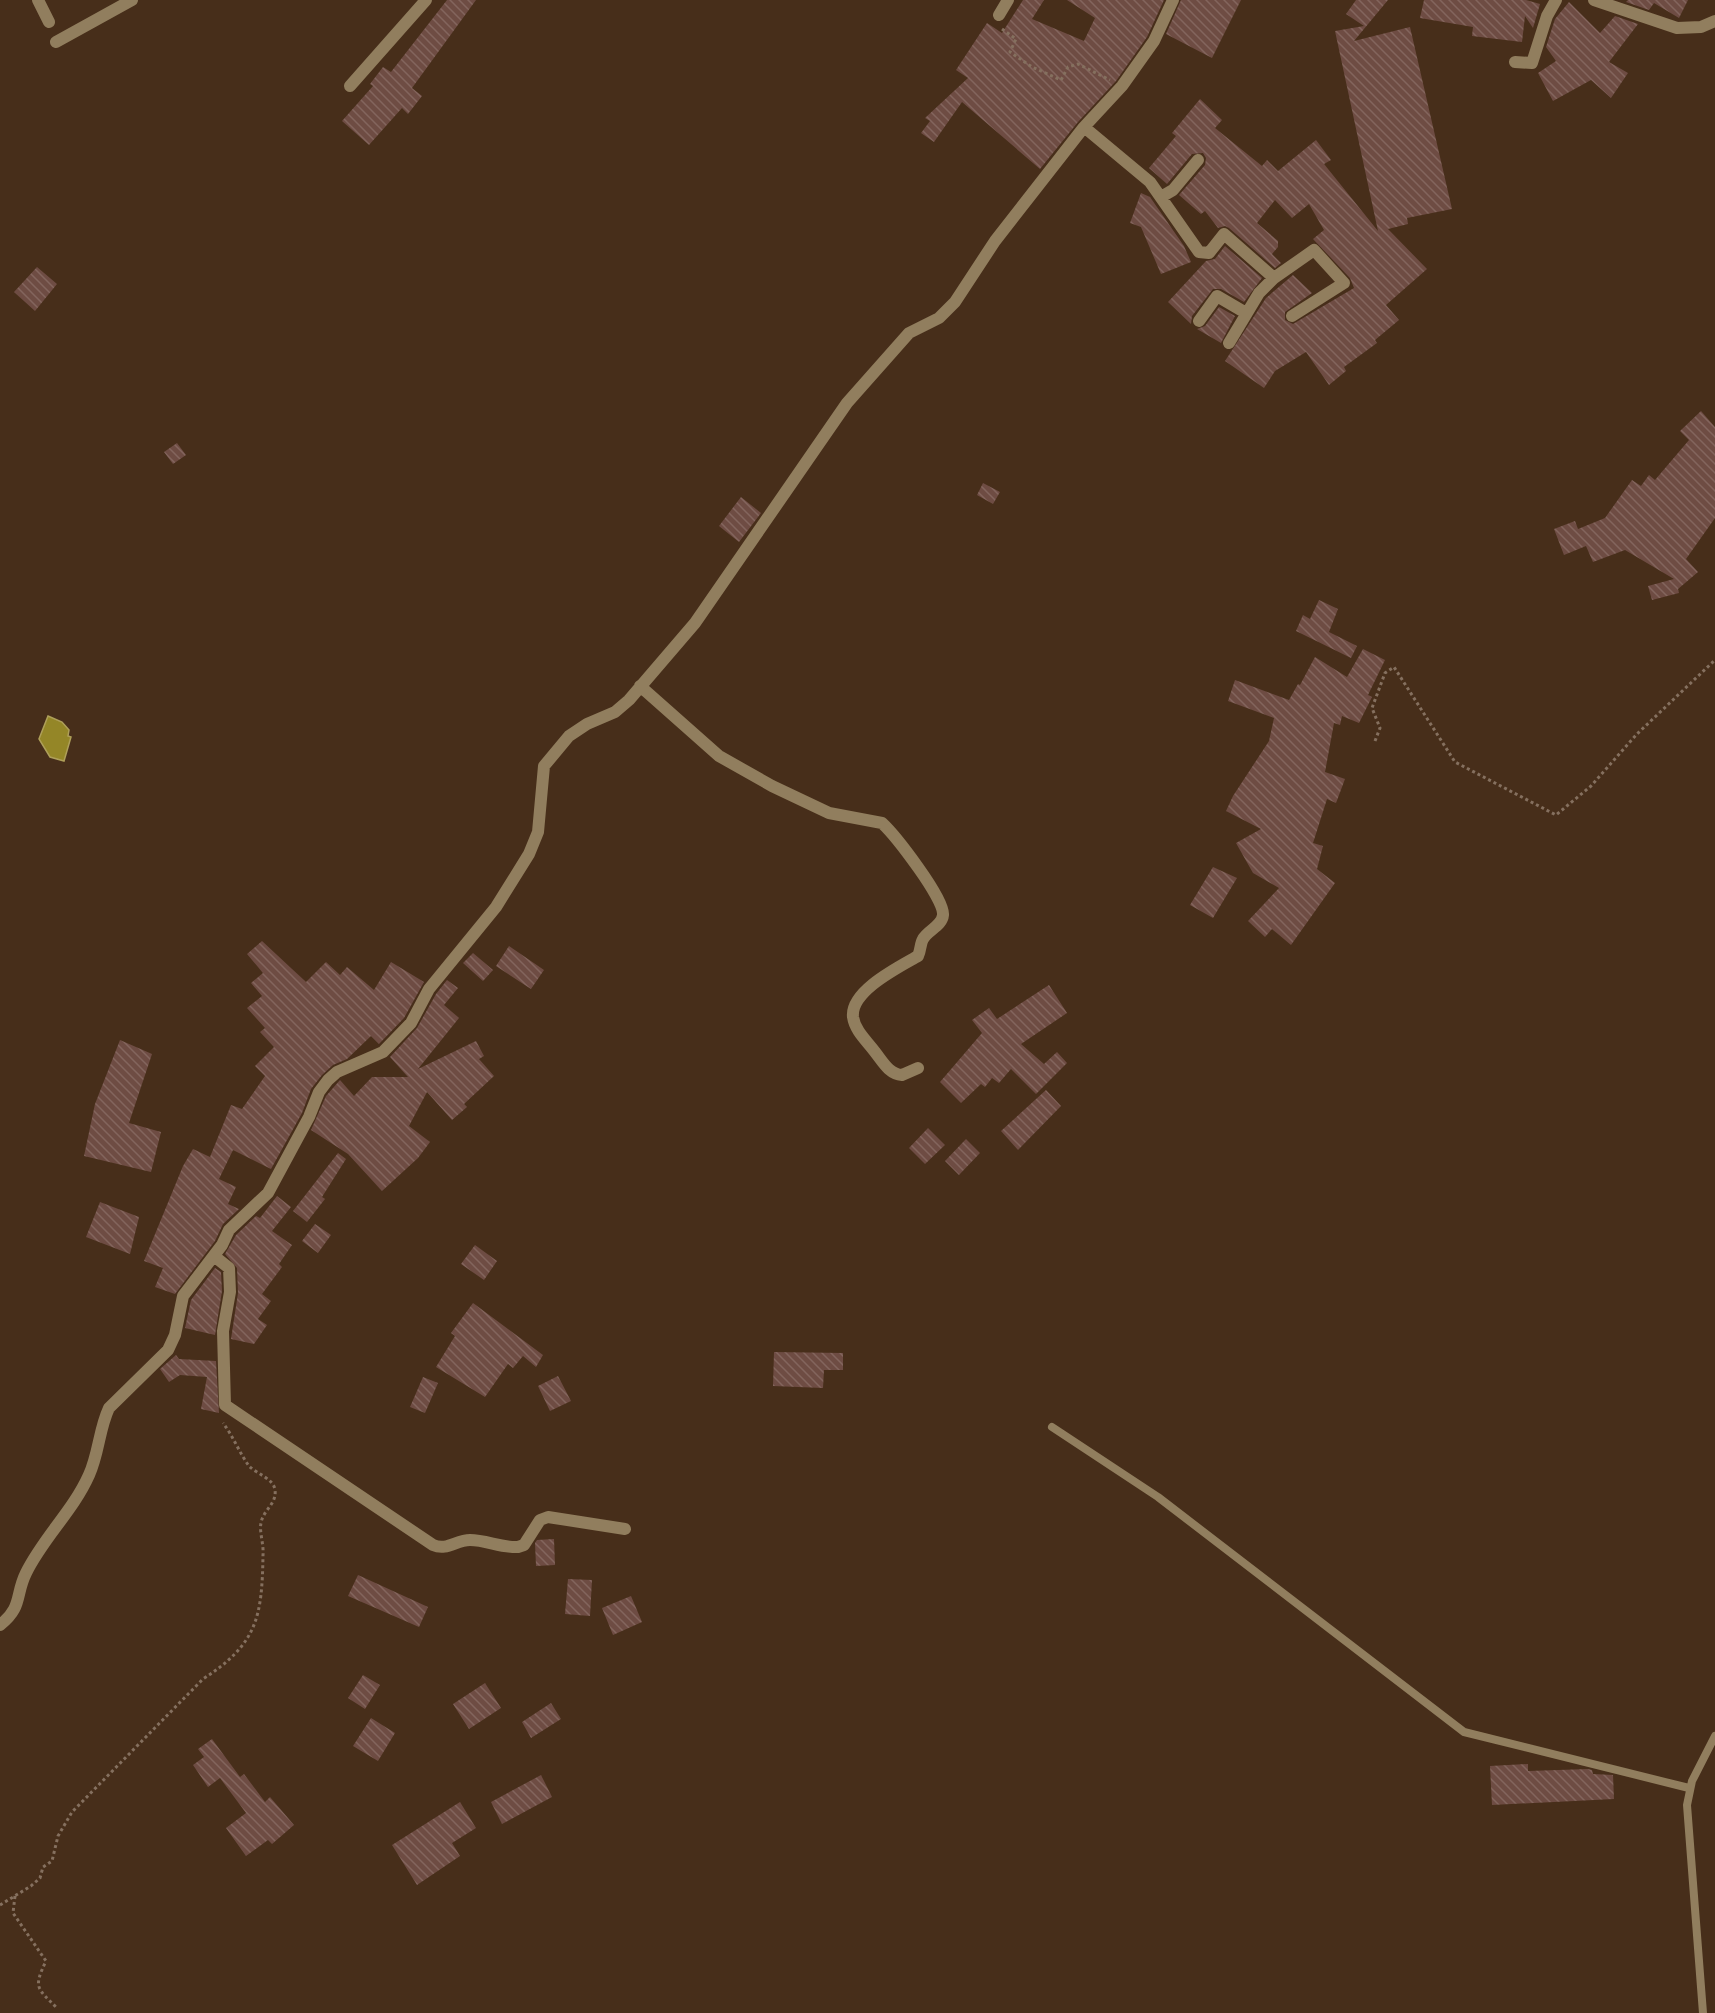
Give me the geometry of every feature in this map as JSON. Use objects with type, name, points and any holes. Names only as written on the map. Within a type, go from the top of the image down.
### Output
[{"type":"street","points":[[39,0],[49,22]]},
{"type":"street","points":[[56,42],[132,0]]},
{"type":"street","points":[[350,86],[426,0]]},
{"type":"street","points":[[999,15],[1008,0]]},
{"type":"street","points":[[0,1624],[13,1615],[31,1564],[74,1502],[89,1475],[103,1420],[109,1408],[168,1350],[183,1296],[214,1256],[229,1230],[268,1193],[309,1118],[319,1092],[337,1072],[383,1052],[411,1023],[429,989],[496,907],[529,854],[538,832],[544,766],[569,736],[586,724],[615,712],[695,623],[847,403],[909,333],[939,318],[956,302],[996,241],[1084,127],[1122,86],[1157,35],[1173,0]]},
{"type":"street","points":[[1515,62],[1532,63],[1547,16],[1556,0]]},
{"type":"street","points":[[1594,0],[1677,28],[1701,27],[1715,21]]},
{"type":"street","points":[[1084,127],[1150,182],[1199,252],[1209,253],[1224,234],[1274,278]]},
{"type":"street","points":[[1161,197],[1173,190],[1198,160]]},
{"type":"street","points":[[1229,343],[1259,292],[1274,278],[1314,250],[1344,283],[1292,316]]},
{"type":"street","points":[[1199,321],[1217,296],[1246,313]]},
{"type":"street","points":[[640,686],[719,756],[772,786],[829,813],[882,823],[923,876],[942,904],[943,914],[940,922],[925,936],[918,956],[884,976],[864,993],[854,1005],[853,1018],[858,1031],[890,1071],[902,1075],[918,1068]]},
{"type":"street","points":[[214,1256],[229,1268],[230,1292],[224,1331],[223,1364],[225,1405],[439,1547],[447,1547],[459,1540],[518,1547],[524,1545],[540,1520],[548,1517],[625,1528]]},
{"type":"lane","points":[[1052,1427],[1158,1497],[1464,1732],[1689,1788]]},
{"type":"lane","points":[[1703,2013],[1687,1824],[1689,1788],[1715,1736]]},
{"type":"path","points":[[999,15],[994,23],[1016,39],[1010,52],[1032,67],[1061,80],[1068,67],[1078,64],[1122,86]]},
{"type":"path","points":[[1376,741],[1380,728],[1372,708],[1385,673],[1394,667],[1455,762],[1556,815],[1591,786],[1637,734],[1715,660]]},
{"type":"path","points":[[0,1905],[40,1878],[43,1867],[52,1861],[58,1836],[72,1812],[203,1679],[227,1664],[244,1647],[257,1622],[263,1555],[260,1524],[275,1500],[275,1490],[273,1482],[250,1466],[240,1446],[220,1419],[230,1408]]},
{"type":"path","points":[[15,1896],[13,1913],[46,1961],[37,1979],[39,1990],[57,2008]]},
{"type":"shaded area","points":[[48,716],[62,722],[69,730],[68,736],[71,737],[64,761],[50,757],[39,739]]},
{"type":"building","points":[[447,0],[476,0],[412,88],[422,96],[408,114],[402,108],[369,145],[342,121],[373,86],[370,84],[383,67],[391,72]]},
{"type":"building","points":[[1023,0],[1044,0],[1032,19],[1084,41],[1095,18],[1067,0],[1164,0],[1147,37],[1116,81],[1078,122],[1040,169],[962,102],[934,142],[921,133],[930,121],[925,118],[968,78],[956,70],[987,23],[1002,33]]},
{"type":"building","points":[[1181,0],[1241,0],[1212,58],[1166,34]]},
{"type":"building","points":[[1356,0],[1388,0],[1354,41],[1410,27],[1452,209],[1407,218],[1408,224],[1388,229],[1427,269],[1386,305],[1399,320],[1375,340],[1377,343],[1344,367],[1346,371],[1329,385],[1306,352],[1275,371],[1264,388],[1225,361],[1266,298],[1293,275],[1312,293],[1285,312],[1285,320],[1293,324],[1354,288],[1350,278],[1313,239],[1324,230],[1309,204],[1292,218],[1275,200],[1257,223],[1278,241],[1278,247],[1272,254],[1281,263],[1275,268],[1229,228],[1225,226],[1218,228],[1205,211],[1201,214],[1179,195],[1205,165],[1206,158],[1203,153],[1192,154],[1167,184],[1149,168],[1176,136],[1172,133],[1200,99],[1222,120],[1215,128],[1262,166],[1267,160],[1278,171],[1316,140],[1331,160],[1324,164],[1378,231],[1335,31],[1364,26],[1346,14]]},
{"type":"building","points":[[1424,0],[1526,0],[1540,4],[1533,28],[1525,16],[1522,42],[1472,36],[1473,27],[1420,18]]},
{"type":"building","points":[[1628,0],[1688,0],[1679,18],[1654,3],[1649,10],[1626,2]]},
{"type":"building","points":[[1569,2],[1600,33],[1615,16],[1638,24],[1609,62],[1628,73],[1611,98],[1591,80],[1553,101],[1538,73],[1556,61],[1546,47],[1555,19]]},
{"type":"building","points":[[1141,193],[1150,197],[1184,246],[1191,262],[1161,274],[1141,227],[1130,223]]},
{"type":"building","points":[[1225,246],[1262,278],[1244,302],[1221,289],[1213,289],[1192,316],[1191,324],[1168,302],[1206,261],[1215,259]]},
{"type":"building","points":[[37,267],[57,284],[35,311],[14,292]]},
{"type":"building","points":[[1219,307],[1235,316],[1221,343],[1197,329],[1205,326]]},
{"type":"building","points":[[1701,411],[1715,427],[1715,518],[1686,559],[1698,572],[1678,589],[1679,593],[1652,600],[1648,586],[1674,579],[1625,550],[1593,562],[1586,546],[1564,555],[1554,529],[1575,521],[1578,529],[1605,518],[1632,480],[1641,486],[1649,475],[1655,480],[1689,440],[1680,431]]},
{"type":"building","points":[[177,443],[186,455],[173,464],[164,452]]},
{"type":"building","points":[[983,483],[1000,492],[993,504],[977,495]]},
{"type":"building","points":[[741,497],[761,513],[739,542],[719,526]]},
{"type":"building","points":[[1319,600],[1338,609],[1329,632],[1357,646],[1351,658],[1296,631],[1303,615],[1310,619]]},
{"type":"building","points":[[1363,649],[1385,660],[1368,695],[1372,697],[1359,723],[1342,716],[1340,725],[1334,723],[1325,772],[1345,779],[1336,803],[1327,799],[1313,843],[1323,846],[1317,869],[1335,883],[1291,945],[1272,929],[1265,937],[1248,921],[1279,888],[1253,873],[1236,843],[1261,829],[1226,811],[1233,796],[1269,741],[1274,718],[1228,701],[1235,680],[1289,700],[1315,657],[1347,677]]},
{"type":"building","points":[[1213,867],[1237,878],[1213,918],[1190,905]]},
{"type":"building","points":[[262,941],[306,982],[326,962],[340,975],[347,967],[374,990],[391,962],[424,982],[404,1018],[379,1044],[371,1036],[347,1059],[333,1065],[322,1075],[311,1089],[302,1113],[271,1169],[233,1150],[219,1179],[236,1187],[228,1204],[239,1209],[223,1224],[215,1241],[175,1294],[155,1287],[163,1268],[144,1261],[183,1166],[193,1149],[210,1157],[231,1105],[242,1109],[265,1076],[255,1066],[274,1047],[260,1032],[265,1028],[247,1008],[262,996],[251,983],[263,973],[247,954]]},
{"type":"building","points":[[509,946],[544,970],[531,989],[496,966]]},
{"type":"building","points":[[473,953],[493,970],[483,981],[463,963]]},
{"type":"building","points":[[447,980],[458,988],[444,1005],[459,1018],[418,1069],[476,1041],[484,1056],[479,1059],[494,1076],[464,1104],[467,1107],[452,1120],[427,1092],[409,1126],[430,1142],[418,1158],[382,1191],[348,1154],[311,1130],[326,1096],[340,1080],[354,1096],[372,1077],[408,1077],[390,1057],[417,1028],[436,994]]},
{"type":"building","points":[[1049,985],[1067,1013],[1021,1044],[1044,1064],[1057,1052],[1067,1063],[1036,1094],[1011,1069],[999,1083],[992,1078],[985,1087],[981,1084],[961,1103],[940,1082],[982,1033],[972,1020],[989,1008],[997,1019]]},
{"type":"building","points":[[120,1040],[152,1054],[129,1123],[161,1132],[151,1172],[84,1156],[95,1104]]},
{"type":"building","points":[[1046,1090],[1061,1106],[1018,1150],[1001,1131]]},
{"type":"building","points":[[928,1128],[945,1145],[925,1164],[909,1148]]},
{"type":"building","points":[[966,1139],[980,1153],[959,1175],[945,1161]]},
{"type":"building","points":[[338,1153],[346,1159],[322,1197],[325,1199],[307,1222],[293,1211]]},
{"type":"building","points":[[277,1196],[291,1207],[272,1231],[292,1245],[279,1264],[282,1267],[262,1294],[271,1301],[258,1319],[267,1325],[254,1344],[231,1339],[238,1293],[237,1268],[225,1254],[236,1235],[256,1216],[260,1218]]},
{"type":"building","points":[[100,1202],[139,1217],[130,1254],[86,1237]]},
{"type":"building","points":[[315,1224],[331,1235],[318,1253],[302,1241]]},
{"type":"building","points":[[475,1245],[497,1261],[484,1280],[461,1264]]},
{"type":"building","points":[[215,1268],[221,1272],[222,1291],[215,1335],[185,1328],[191,1300]]},
{"type":"building","points":[[473,1303],[543,1355],[536,1367],[523,1356],[513,1368],[508,1364],[485,1397],[436,1367],[455,1336],[451,1333]]},
{"type":"building","points":[[774,1352],[843,1353],[843,1370],[824,1370],[823,1388],[773,1386]]},
{"type":"building","points":[[176,1355],[179,1359],[216,1361],[219,1413],[201,1409],[207,1377],[180,1375],[169,1382],[160,1369]]},
{"type":"building","points":[[558,1376],[571,1401],[550,1411],[538,1386]]},
{"type":"building","points":[[423,1377],[438,1383],[425,1413],[410,1407]]},
{"type":"building","points":[[554,1539],[555,1565],[536,1566],[535,1543],[537,1540]]},
{"type":"building","points":[[358,1575],[428,1607],[419,1627],[348,1596]]},
{"type":"building","points":[[568,1579],[592,1580],[590,1616],[565,1614]]},
{"type":"building","points":[[631,1596],[642,1622],[613,1635],[602,1608]]},
{"type":"building","points":[[363,1675],[380,1685],[365,1709],[348,1698]]},
{"type":"building","points":[[485,1683],[501,1708],[469,1729],[453,1704]]},
{"type":"building","points":[[551,1703],[561,1719],[531,1738],[522,1722]]},
{"type":"building","points":[[371,1718],[395,1733],[378,1761],[353,1746]]},
{"type":"building","points":[[212,1739],[240,1777],[244,1774],[265,1802],[270,1797],[294,1825],[272,1844],[268,1840],[246,1856],[226,1828],[246,1813],[220,1778],[208,1787],[193,1765],[204,1757],[198,1749]]},
{"type":"building","points":[[1528,1764],[1528,1771],[1588,1769],[1592,1770],[1593,1774],[1613,1775],[1614,1799],[1492,1805],[1490,1766]]},
{"type":"building","points":[[541,1775],[552,1797],[502,1824],[491,1802]]},
{"type":"building","points":[[460,1802],[476,1828],[452,1843],[460,1856],[417,1885],[392,1845]]}]
